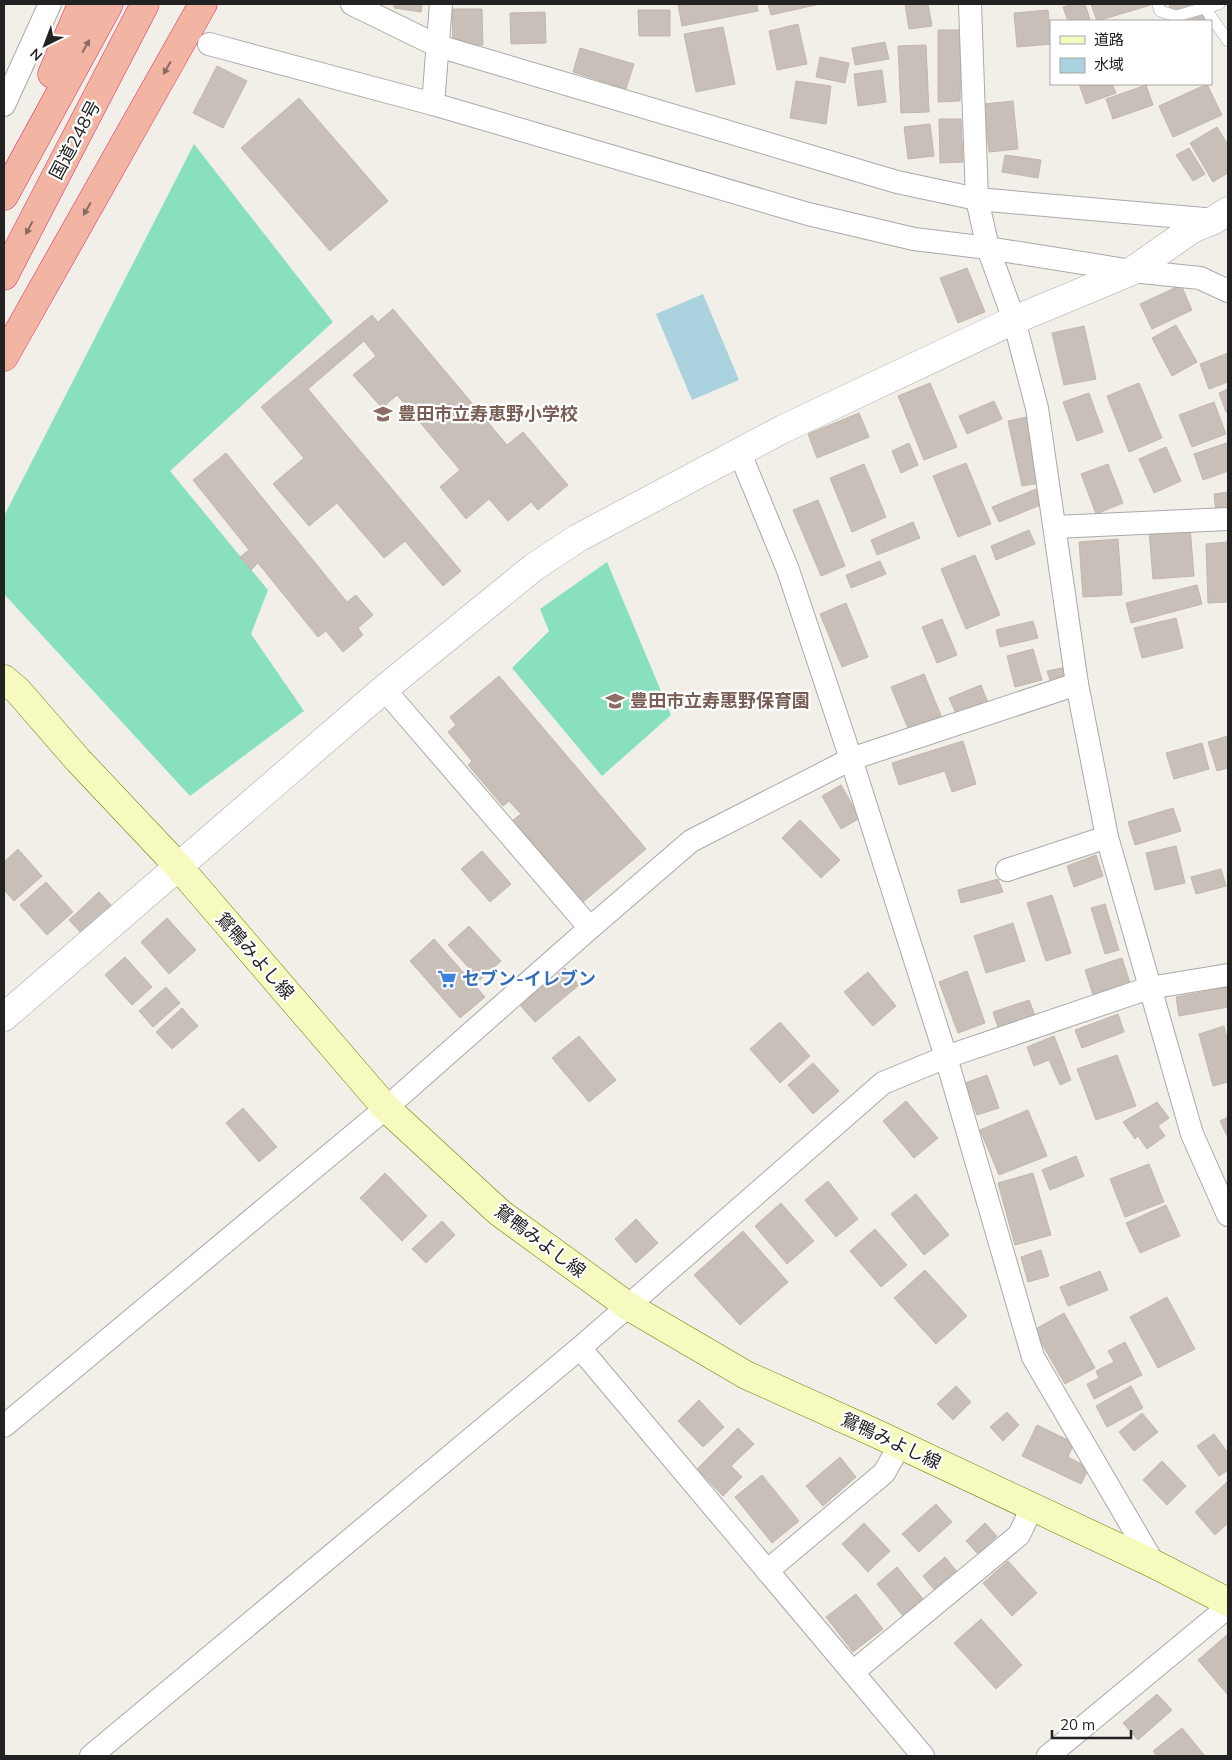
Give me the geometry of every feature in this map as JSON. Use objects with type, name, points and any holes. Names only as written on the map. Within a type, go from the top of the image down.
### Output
[{"type":"highway","points":[[4,188],[82,4]]},
{"type":"highway","name":"国道248号","points":[[4,196],[109,4]]},
{"type":"highway","name":"国道248号","points":[[4,276],[145,4]]},
{"type":"highway","points":[[108,76],[161,4]]},
{"type":"highway","points":[[4,357],[201,24]]},
{"type":"main road","name":"鴛鴨みよし線","points":[[4,679],[18,691],[78,760],[178,866],[386,1108],[500,1213],[628,1306],[746,1375],[1154,1564],[1228,1602]]},
{"type":"street","points":[[4,104],[50,4]]},
{"type":"street","points":[[352,4],[438,46],[897,182],[977,199],[1216,221]]},
{"type":"street","points":[[433,104],[441,4]]},
{"type":"street","points":[[970,4],[977,199],[988,248],[1014,320],[1037,408],[1077,684],[1107,836],[1192,1134],[1228,1215]]},
{"type":"street","points":[[201,24],[433,104],[808,214],[914,239],[988,248],[1132,271],[1200,278],[1228,291]]},
{"type":"street","points":[[4,1017],[384,689],[534,568],[578,538],[739,452],[1014,320],[1132,271],[1216,221]]},
{"type":"street","points":[[739,452],[788,570],[851,759],[946,1057],[1033,1357],[1154,1564]]},
{"type":"street","points":[[1055,527],[1228,519]]},
{"type":"street","points":[[4,1426],[386,1108],[691,841],[851,759],[1077,684]]},
{"type":"street","points":[[384,689],[590,928]]},
{"type":"street","points":[[1007,870],[1107,836]]},
{"type":"street","points":[[92,1756],[580,1348],[883,1083],[946,1057],[1149,988],[1228,975]]},
{"type":"street","points":[[580,1348],[923,1756]]},
{"type":"street","points":[[767,1570],[884,1472],[900,1445]]},
{"type":"street","points":[[853,1672],[1018,1536],[1032,1507]]},
{"type":"street","points":[[1048,1756],[1228,1607]]},
{"type":"lane","points":[[1158,4],[1160,11],[1176,16],[1219,4]]},
{"type":"lane","points":[[1205,8],[1228,41]]},
{"type":"green space","points":[[194,144],[333,322],[170,471],[268,590],[251,634],[304,711],[190,796],[4,594],[4,516]]},
{"type":"green space","points":[[607,562],[671,715],[602,776],[512,668],[549,631],[540,609]]},
{"type":"water","points":[[703,294],[739,380],[692,400],[656,314]]},
{"type":"building","points":[[394,4],[422,4],[421,12],[394,8]]},
{"type":"building","points":[[757,4],[758,11],[682,26],[678,5]]},
{"type":"building","points":[[768,4],[820,4],[771,15]]},
{"type":"building","points":[[905,4],[928,4],[932,26],[909,29]]},
{"type":"building","points":[[1072,4],[1085,4],[1090,19],[1068,20],[1063,7]]},
{"type":"building","points":[[1091,4],[1151,4],[1100,20],[1097,20]]},
{"type":"building","points":[[1169,4],[1193,4],[1171,11]]},
{"type":"building","points":[[452,9],[482,9],[483,45],[453,45]]},
{"type":"building","points":[[638,10],[670,10],[670,36],[639,36]]},
{"type":"building","points":[[1048,10],[1050,44],[1017,47],[1014,13]]},
{"type":"building","points":[[545,12],[546,43],[511,44],[510,13]]},
{"type":"building","points":[[1203,15],[1205,20],[1187,20]]},
{"type":"building","points":[[798,24],[807,64],[777,70],[769,31]]},
{"type":"building","points":[[723,27],[735,84],[696,92],[684,34]]},
{"type":"building","points":[[938,30],[961,30],[960,101],[938,102]]},
{"type":"building","points":[[885,42],[889,59],[855,65],[852,48]]},
{"type":"building","points":[[926,45],[929,112],[901,113],[898,46]]},
{"type":"building","points":[[580,48],[634,64],[626,89],[573,72]]},
{"type":"building","points":[[820,57],[849,63],[845,83],[816,77]]},
{"type":"building","points":[[217,66],[247,81],[223,128],[193,113]]},
{"type":"building","points":[[882,70],[886,102],[858,106],[854,74]]},
{"type":"building","points":[[796,81],[831,86],[826,124],[790,118]]},
{"type":"building","points":[[1079,85],[1112,85],[1116,93],[1086,104]]},
{"type":"building","points":[[1146,85],[1153,105],[1113,119],[1106,99]]},
{"type":"building","points":[[1207,85],[1222,115],[1173,137],[1159,106]]},
{"type":"building","points":[[299,98],[388,201],[330,251],[241,148]]},
{"type":"building","points":[[1013,101],[1018,149],[989,152],[984,104]]},
{"type":"building","points":[[939,119],[961,119],[963,162],[940,163]]},
{"type":"building","points":[[930,124],[934,156],[908,159],[904,127]]},
{"type":"building","points":[[1217,127],[1228,145],[1228,173],[1213,182],[1190,143]]},
{"type":"building","points":[[1189,148],[1205,174],[1193,181],[1176,155]]},
{"type":"building","points":[[1005,155],[1041,160],[1038,178],[1002,172]]},
{"type":"building","points":[[967,268],[985,312],[958,323],[940,278]]},
{"type":"building","points":[[1181,285],[1192,310],[1152,329],[1140,304]]},
{"type":"building","points":[[393,309],[507,445],[523,432],[568,485],[538,510],[531,502],[508,521],[489,499],[466,519],[440,487],[460,470],[397,395],[382,408],[353,375],[376,356],[364,341],[308,389],[461,571],[443,586],[405,541],[384,558],[337,503],[309,526],[273,484],[304,458],[261,407],[372,315],[378,322]]},
{"type":"building","points":[[1176,325],[1197,362],[1172,376],[1152,338]]},
{"type":"building","points":[[1084,326],[1096,379],[1064,385],[1052,333]]},
{"type":"building","points":[[1228,353],[1228,382],[1209,389],[1200,364]]},
{"type":"building","points":[[930,383],[957,447],[924,460],[898,396]]},
{"type":"building","points":[[1139,383],[1162,438],[1129,452],[1107,396]]},
{"type":"building","points":[[1228,389],[1228,411],[1226,412],[1219,393]]},
{"type":"building","points":[[1089,393],[1103,432],[1077,441],[1063,402]]},
{"type":"building","points":[[994,401],[1002,419],[967,434],[959,416]]},
{"type":"building","points":[[1214,402],[1226,434],[1192,447],[1179,415]]},
{"type":"building","points":[[859,413],[869,437],[817,458],[808,434]]},
{"type":"building","points":[[1027,417],[1040,483],[1022,486],[1008,421]]},
{"type":"building","points":[[909,443],[918,465],[901,473],[892,451]]},
{"type":"building","points":[[1227,443],[1228,471],[1203,480],[1194,454]]},
{"type":"building","points":[[1166,447],[1181,481],[1154,493],[1139,459]]},
{"type":"building","points":[[226,453],[347,602],[356,595],[373,615],[358,628],[363,635],[343,652],[326,631],[318,637],[258,563],[251,570],[240,557],[249,550],[193,480]]},
{"type":"building","points":[[966,463],[991,524],[958,537],[933,476]]},
{"type":"building","points":[[864,464],[886,517],[852,532],[830,478]]},
{"type":"building","points":[[1108,464],[1123,503],[1096,514],[1081,474]]},
{"type":"building","points":[[1036,489],[1043,504],[999,522],[992,507]]},
{"type":"building","points":[[1228,492],[1228,510],[1216,512],[1214,494]]},
{"type":"building","points":[[818,500],[845,566],[821,576],[793,510]]},
{"type":"building","points":[[913,522],[920,538],[877,555],[871,540]]},
{"type":"building","points":[[1190,527],[1194,576],[1153,579],[1149,531]]},
{"type":"building","points":[[1029,530],[1035,544],[996,560],[991,546]]},
{"type":"building","points":[[1118,539],[1122,595],[1083,597],[1079,542]]},
{"type":"building","points":[[1228,542],[1228,602],[1208,603],[1206,544]]},
{"type":"building","points":[[975,555],[1000,615],[966,629],[941,569]]},
{"type":"building","points":[[880,561],[886,574],[851,588],[846,575]]},
{"type":"building","points":[[1197,585],[1202,604],[1131,623],[1126,603]]},
{"type":"building","points":[[846,603],[868,657],[842,667],[820,614]]},
{"type":"building","points":[[1176,618],[1183,648],[1142,658],[1134,628]]},
{"type":"building","points":[[942,619],[957,655],[937,663],[922,627]]},
{"type":"building","points":[[1033,621],[1038,638],[1000,647],[996,630]]},
{"type":"building","points":[[1033,649],[1042,680],[1015,687],[1007,656]]},
{"type":"building","points":[[1066,667],[1069,678],[1051,683],[1047,671]]},
{"type":"building","points":[[924,674],[942,718],[909,731],[891,687]]},
{"type":"building","points":[[499,676],[646,849],[583,902],[513,820],[521,814],[509,801],[503,806],[468,765],[472,761],[448,732],[456,725],[450,717]]},
{"type":"building","points":[[981,685],[989,705],[958,718],[949,698]]},
{"type":"building","points":[[1228,736],[1228,768],[1217,771],[1208,742]]},
{"type":"building","points":[[963,741],[976,784],[952,792],[945,771],[899,785],[892,763]]},
{"type":"building","points":[[1202,743],[1209,769],[1174,779],[1166,753]]},
{"type":"building","points":[[841,785],[860,818],[841,829],[822,796]]},
{"type":"building","points":[[1173,808],[1181,831],[1135,845],[1128,822]]},
{"type":"building","points":[[800,820],[840,860],[821,878],[782,838]]},
{"type":"building","points":[[1176,846],[1185,883],[1155,890],[1146,853]]},
{"type":"building","points":[[18,849],[42,876],[14,901],[4,890],[4,862]]},
{"type":"building","points":[[482,851],[511,884],[490,902],[461,869]]},
{"type":"building","points":[[1096,855],[1103,876],[1074,887],[1067,866]]},
{"type":"building","points":[[1221,869],[1226,886],[1196,894],[1191,877]]},
{"type":"building","points":[[998,879],[1003,892],[961,903],[958,890]]},
{"type":"building","points":[[46,882],[73,912],[47,935],[20,905]]},
{"type":"building","points":[[99,892],[112,906],[82,934],[69,920]]},
{"type":"building","points":[[1052,895],[1071,953],[1046,961],[1027,903]]},
{"type":"building","points":[[1105,904],[1119,950],[1105,954],[1091,908]]},
{"type":"building","points":[[167,918],[196,950],[169,974],[141,942]]},
{"type":"building","points":[[1013,923],[1025,961],[986,973],[974,936]]},
{"type":"building","points":[[469,926],[501,961],[480,980],[448,945]]},
{"type":"building","name":"セブン-イレブン","points":[[434,939],[485,997],[460,1018],[410,961]]},
{"type":"building","points":[[125,957],[152,987],[132,1005],[105,975]]},
{"type":"building","points":[[1122,958],[1131,986],[1094,998],[1085,970]]},
{"type":"building","points":[[565,968],[579,985],[535,1022],[520,1005]]},
{"type":"building","points":[[967,971],[985,1023],[958,1033],[939,982]]},
{"type":"building","points":[[868,972],[896,1006],[873,1026],[844,992]]},
{"type":"building","points":[[166,987],[180,1003],[153,1027],[139,1011]]},
{"type":"building","points":[[1228,987],[1228,1007],[1179,1016],[1176,997]]},
{"type":"building","points":[[1029,1000],[1036,1018],[999,1030],[993,1012]]},
{"type":"building","points":[[182,1008],[198,1026],[172,1049],[156,1032]]},
{"type":"building","points":[[1118,1014],[1124,1032],[1082,1048],[1075,1030]]},
{"type":"building","points":[[780,1022],[810,1056],[780,1083],[750,1049]]},
{"type":"building","points":[[1224,1026],[1228,1042],[1228,1082],[1213,1086],[1199,1034]]},
{"type":"building","points":[[579,1036],[616,1080],[589,1102],[552,1058]]},
{"type":"building","points":[[1054,1036],[1071,1080],[1060,1085],[1049,1060],[1034,1066],[1027,1047]]},
{"type":"building","points":[[1117,1055],[1136,1106],[1096,1120],[1077,1069]]},
{"type":"building","points":[[813,1063],[839,1091],[813,1114],[788,1085]]},
{"type":"building","points":[[987,1075],[999,1108],[977,1115],[965,1083]]},
{"type":"building","points":[[906,1101],[938,1138],[914,1158],[883,1121]]},
{"type":"building","points":[[1157,1102],[1169,1118],[1158,1126],[1165,1136],[1147,1149],[1138,1136],[1135,1139],[1123,1122]]},
{"type":"building","points":[[243,1108],[277,1147],[259,1162],[226,1123]]},
{"type":"building","points":[[1028,1110],[1047,1156],[999,1175],[980,1130]]},
{"type":"building","points":[[1228,1117],[1228,1138],[1220,1121]]},
{"type":"building","points":[[1076,1156],[1084,1176],[1050,1190],[1042,1170]]},
{"type":"building","points":[[1149,1164],[1164,1202],[1125,1217],[1110,1179]]},
{"type":"building","points":[[385,1173],[427,1216],[402,1241],[360,1198]]},
{"type":"building","points":[[1033,1173],[1051,1235],[1015,1245],[998,1183]]},
{"type":"building","points":[[828,1181],[858,1219],[836,1237],[805,1200]]},
{"type":"building","points":[[916,1194],[949,1235],[924,1255],[891,1214]]},
{"type":"building","points":[[781,1203],[814,1241],[787,1264],[755,1226]]},
{"type":"building","points":[[1166,1205],[1180,1236],[1140,1253],[1126,1223]]},
{"type":"building","points":[[636,1219],[658,1243],[636,1263],[615,1239]]},
{"type":"building","points":[[442,1221],[455,1235],[426,1263],[412,1249]]},
{"type":"building","points":[[875,1229],[907,1265],[881,1287],[850,1251]]},
{"type":"building","points":[[743,1231],[788,1282],[740,1325],[694,1275]]},
{"type":"building","points":[[1041,1250],[1049,1276],[1028,1282],[1021,1257]]},
{"type":"building","points":[[925,1270],[967,1316],[936,1344],[894,1298]]},
{"type":"building","points":[[1100,1271],[1108,1290],[1068,1306],[1060,1287]]},
{"type":"building","points":[[1167,1297],[1195,1349],[1158,1368],[1130,1317]]},
{"type":"building","points":[[1064,1313],[1095,1368],[1065,1384],[1034,1330]]},
{"type":"building","points":[[1125,1342],[1142,1375],[1094,1399],[1087,1384],[1099,1378],[1096,1371],[1114,1362],[1108,1351]]},
{"type":"building","points":[[956,1386],[971,1402],[953,1420],[937,1404]]},
{"type":"building","points":[[1131,1386],[1143,1408],[1107,1427],[1096,1406]]},
{"type":"building","points":[[699,1400],[724,1427],[703,1447],[678,1421]]},
{"type":"building","points":[[1007,1412],[1019,1425],[1003,1441],[990,1427]]},
{"type":"building","points":[[1142,1413],[1158,1432],[1134,1451],[1119,1432]]},
{"type":"building","points":[[1037,1425],[1074,1443],[1068,1457],[1089,1468],[1081,1484],[1022,1456]]},
{"type":"building","points":[[738,1428],[754,1444],[731,1466],[742,1477],[723,1496],[697,1469]]},
{"type":"building","points":[[1214,1434],[1228,1453],[1228,1470],[1219,1476],[1197,1446]]},
{"type":"building","points":[[840,1457],[856,1477],[823,1506],[806,1486]]},
{"type":"building","points":[[1162,1461],[1186,1486],[1167,1505],[1143,1480]]},
{"type":"building","points":[[762,1475],[799,1521],[772,1543],[735,1497]]},
{"type":"building","points":[[1228,1481],[1228,1523],[1215,1535],[1195,1512]]},
{"type":"building","points":[[936,1504],[952,1522],[919,1552],[902,1534]]},
{"type":"building","points":[[864,1523],[890,1551],[868,1572],[842,1544]]},
{"type":"building","points":[[985,1523],[997,1536],[978,1554],[966,1541]]},
{"type":"building","points":[[945,1557],[959,1574],[937,1593],[923,1576]]},
{"type":"building","points":[[1008,1561],[1037,1593],[1012,1616],[983,1583]]},
{"type":"building","points":[[897,1567],[923,1599],[903,1616],[877,1584]]},
{"type":"building","points":[[856,1594],[883,1629],[853,1652],[826,1617]]},
{"type":"building","points":[[981,1619],[1022,1665],[996,1689],[954,1643]]},
{"type":"building","points":[[1228,1634],[1228,1695],[1198,1660]]},
{"type":"building","points":[[1157,1694],[1172,1710],[1138,1740],[1123,1723]]},
{"type":"building","points":[[1182,1728],[1205,1756],[1157,1756],[1153,1751]]},
{"type":"place","name":"豊田市立寿恵野小学校","points":[[383,414]]},
{"type":"place","name":"豊田市立寿惠野保育園","points":[[615,701]]},
{"type":"place","name":"セブン-イレブン","points":[[447,979]]}]
